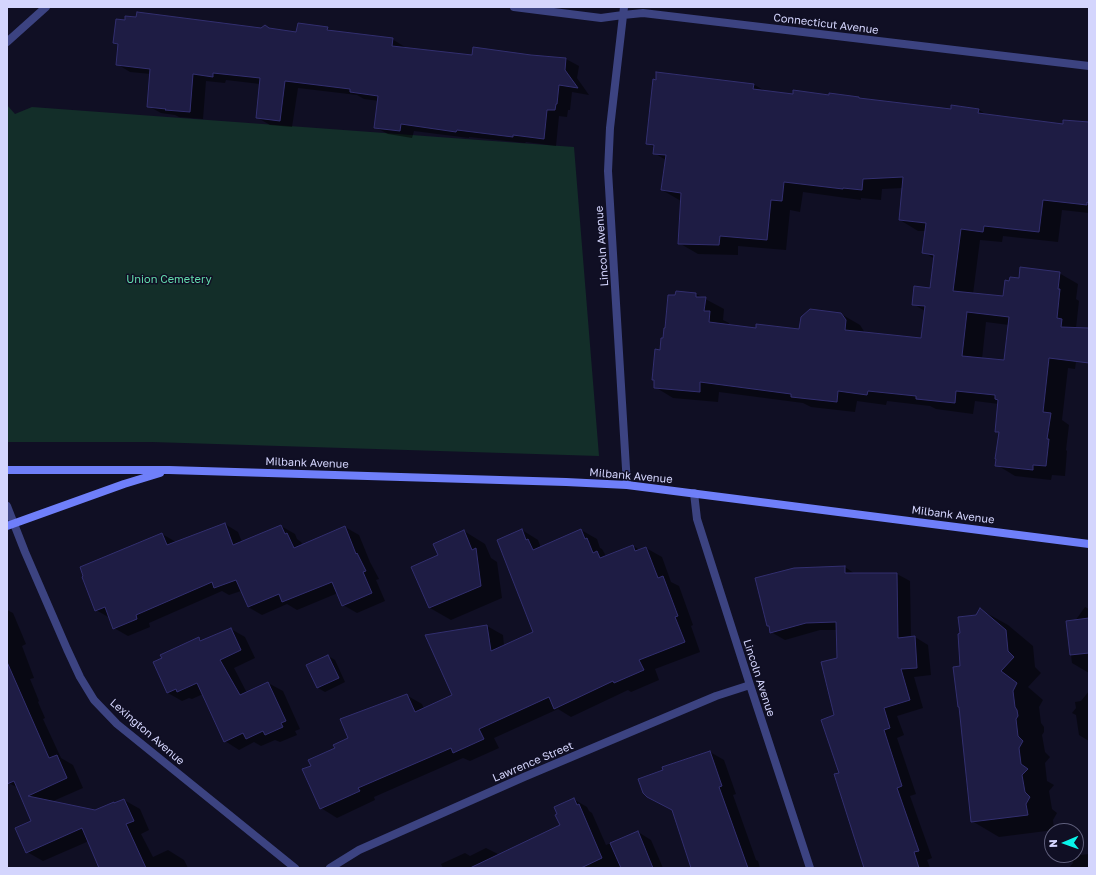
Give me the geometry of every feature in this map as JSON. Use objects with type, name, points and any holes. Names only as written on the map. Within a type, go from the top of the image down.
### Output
[{"type":"main road","name":"Milbank Avenue","points":[[7,470],[169,470],[627,485],[1089,544]]},
{"type":"main road","name":"Milbank Avenue","points":[[10,525],[124,484],[169,470]]},
{"type":"street","points":[[7,42],[46,7]]},
{"type":"street","name":"Connecticut Avenue","points":[[514,7],[601,18],[623,11],[643,13],[1089,66]]},
{"type":"street","name":"Lincoln Avenue","points":[[623,11],[610,128],[608,171],[627,485]]},
{"type":"street","name":"Lincoln Avenue","points":[[694,493],[697,519],[810,868]]},
{"type":"street","name":"Lexington Avenue","points":[[7,506],[10,525],[80,677],[94,700],[117,724],[295,868]]},
{"type":"street","name":"Lawrence Street","points":[[330,868],[360,850],[524,777],[716,696],[750,685]]},
{"type":"green space","name":"Union Cemetery","points":[[7,105],[15,114],[32,107],[574,147],[599,456],[152,442],[7,442]]},
{"type":"building","points":[[137,12],[261,28],[265,25],[269,28],[296,32],[298,23],[328,27],[327,30],[393,38],[392,46],[472,55],[473,47],[566,58],[565,70],[578,88],[559,85],[555,110],[547,110],[544,139],[513,135],[513,137],[457,130],[456,132],[401,124],[400,131],[374,128],[378,96],[350,92],[350,89],[285,81],[280,121],[256,118],[260,78],[213,73],[213,77],[193,74],[190,112],[147,107],[150,69],[116,65],[118,44],[113,43],[116,19],[125,20],[125,16],[136,17]]},
{"type":"building","points":[[656,72],[754,84],[753,89],[793,94],[793,90],[829,95],[829,93],[951,109],[951,105],[979,109],[978,113],[1063,124],[1063,120],[1089,122],[1089,203],[1087,202],[1087,205],[1043,200],[1039,232],[984,226],[983,232],[961,229],[953,291],[1003,296],[1005,280],[1009,281],[1010,277],[1019,278],[1020,267],[1060,272],[1057,318],[1062,319],[1061,327],[1089,328],[1089,363],[1049,358],[1043,412],[1051,413],[1047,439],[1049,439],[1046,466],[1033,465],[1033,470],[995,466],[999,432],[995,432],[998,400],[995,399],[995,395],[956,391],[955,403],[916,399],[916,396],[868,391],[867,395],[838,391],[837,402],[791,397],[791,394],[700,382],[700,392],[654,388],[654,380],[652,380],[655,349],[660,350],[661,338],[663,338],[668,295],[675,295],[676,291],[696,293],[696,297],[706,297],[704,311],[710,311],[709,322],[756,328],[756,324],[799,329],[801,317],[810,309],[841,313],[846,320],[845,330],[921,338],[925,306],[912,305],[914,286],[930,288],[934,255],[922,253],[926,223],[899,220],[903,177],[863,179],[862,190],[784,182],[782,201],[771,200],[767,240],[720,236],[719,245],[678,244],[681,193],[661,190],[666,155],[653,154],[654,145],[646,144],[653,79],[656,80]],"holes":[[[967,312],[1009,317],[1004,360],[962,356]]]},
{"type":"building","points":[[225,523],[233,545],[281,525],[285,534],[287,533],[294,548],[345,526],[356,554],[357,553],[366,571],[363,572],[372,593],[342,606],[332,582],[282,602],[279,594],[248,607],[236,580],[214,588],[212,582],[136,615],[137,619],[113,629],[105,607],[95,611],[82,577],[80,567],[162,533],[167,545]]},
{"type":"building","points":[[522,529],[526,540],[528,539],[533,550],[581,529],[585,539],[587,538],[593,553],[597,551],[600,558],[633,545],[635,551],[646,547],[658,578],[663,576],[678,616],[675,617],[685,642],[639,660],[644,670],[614,683],[613,681],[554,709],[549,697],[479,729],[484,739],[453,753],[451,748],[358,788],[360,791],[320,809],[302,769],[311,766],[308,760],[335,748],[333,745],[348,738],[340,719],[407,694],[415,712],[452,695],[425,635],[487,625],[491,651],[533,632],[497,540]]},
{"type":"building","points":[[464,530],[472,550],[476,548],[481,586],[429,608],[411,567],[438,555],[433,544]]},
{"type":"building","points":[[845,566],[845,573],[897,573],[898,638],[915,636],[917,668],[901,669],[910,700],[884,708],[890,728],[884,730],[902,786],[897,788],[919,851],[914,852],[919,868],[864,868],[834,774],[839,773],[821,720],[834,715],[821,662],[837,658],[836,622],[806,623],[770,633],[755,578],[794,568]]},
{"type":"building","points":[[980,608],[1006,630],[1008,651],[1014,657],[1001,671],[1017,683],[1013,691],[1018,716],[1016,719],[1018,736],[1023,741],[1019,748],[1021,764],[1028,769],[1022,775],[1025,792],[1030,797],[1026,804],[1028,815],[971,822],[959,707],[953,667],[960,666],[958,634],[960,633],[958,617],[976,615]]},
{"type":"building","points":[[1089,618],[1089,653],[1070,655],[1066,621]]},
{"type":"building","points":[[231,628],[241,650],[220,660],[240,695],[268,682],[286,721],[281,723],[283,727],[265,735],[263,731],[246,739],[243,733],[224,742],[197,683],[177,692],[176,689],[167,693],[153,662],[162,658],[160,655],[199,637],[200,641]]},
{"type":"building","points":[[328,655],[339,678],[317,688],[306,665]]},
{"type":"building","points":[[7,662],[49,758],[57,755],[67,778],[28,796],[95,810],[124,799],[134,821],[126,824],[146,868],[99,868],[82,828],[26,853],[15,828],[31,821],[14,781],[7,784]]},
{"type":"building","points":[[710,751],[722,786],[719,787],[748,868],[691,868],[672,810],[647,797],[643,793],[638,779],[663,770],[662,767]]},
{"type":"building","points":[[574,798],[577,805],[579,804],[602,858],[581,868],[470,868],[560,825],[555,815],[557,814],[554,807]]},
{"type":"building","points":[[638,831],[653,868],[621,868],[610,843]]}]
